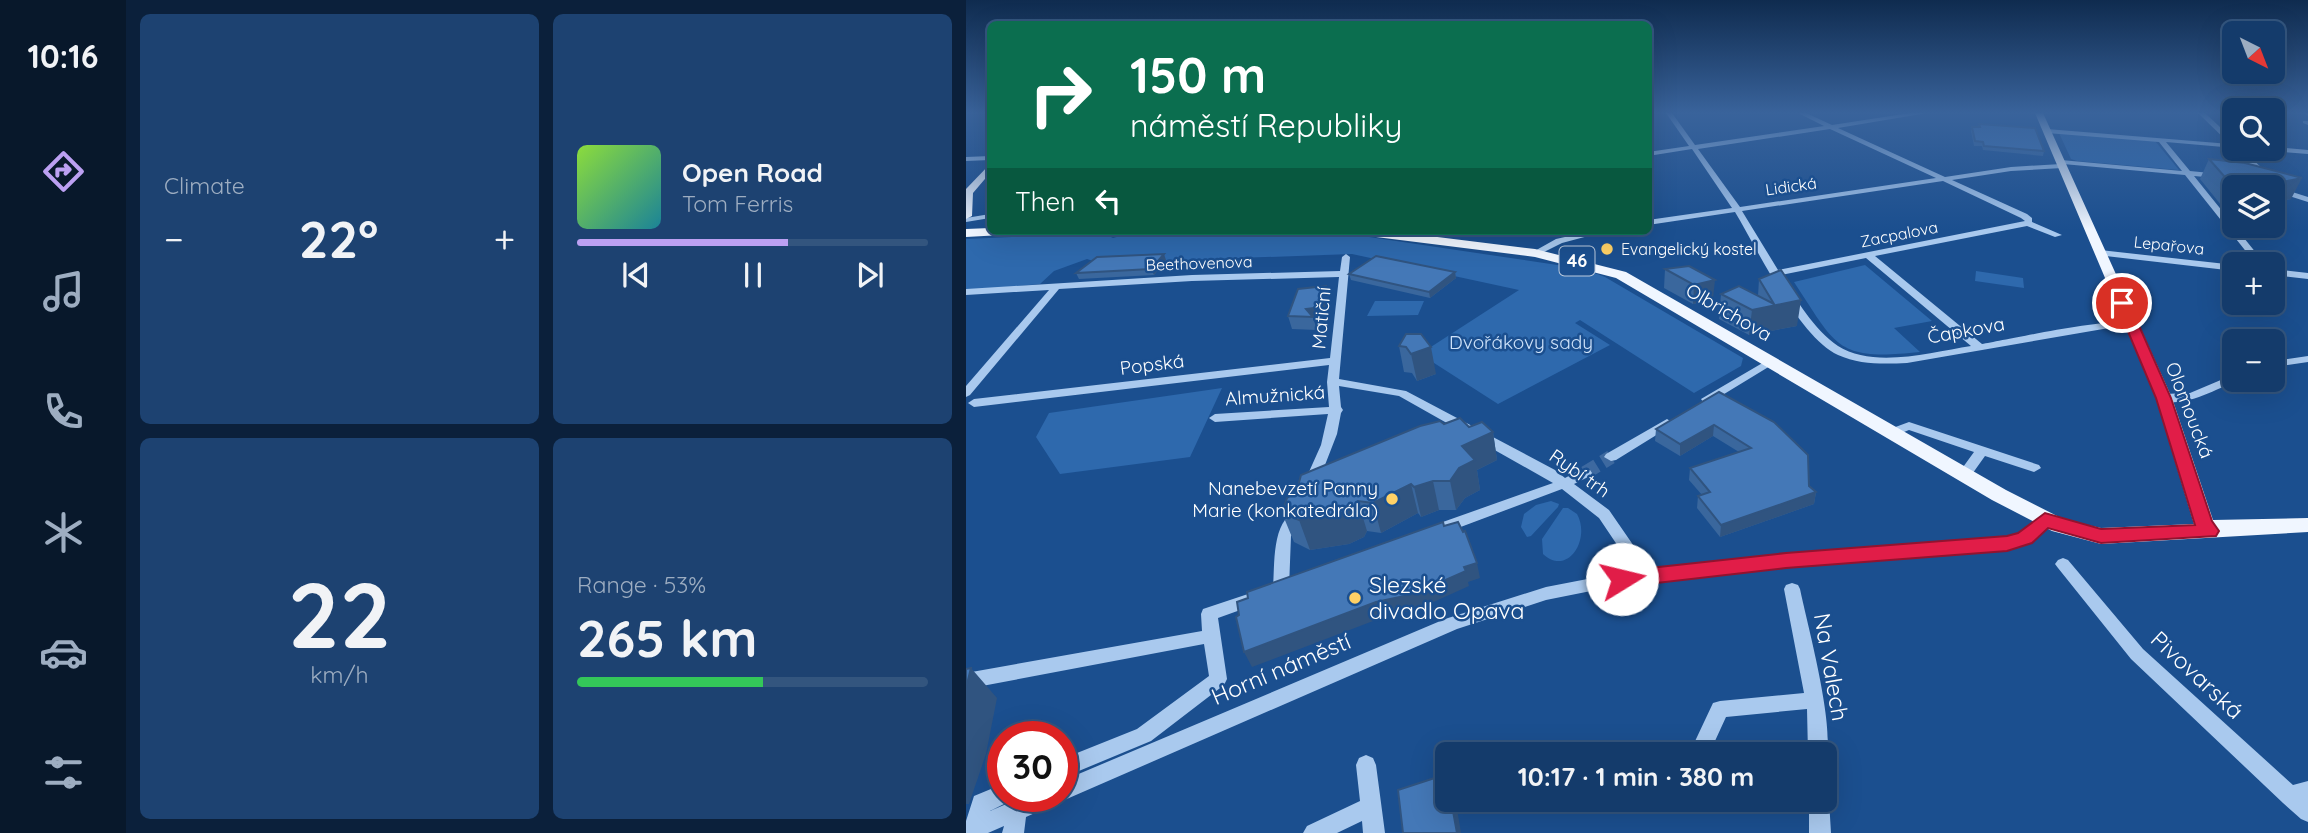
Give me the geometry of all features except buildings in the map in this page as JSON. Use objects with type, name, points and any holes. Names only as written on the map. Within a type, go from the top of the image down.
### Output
[{"type":"main road","name":"Olomoucká","points":[[2056,152],[2164,398],[2203,522],[2209,531]]},
{"type":"main road","points":[[966,218],[968,193],[987,171]]},
{"type":"main road","points":[[966,233],[987,232]]},
{"type":"main road","name":"Olbrichova","points":[[1390,235],[1535,254],[1579,262],[1621,275],[2045,520]]},
{"type":"main road","name":"46","points":[[2045,520],[2101,536],[2209,531]]},
{"type":"main road","points":[[2209,531],[2308,525]]},
{"type":"street","name":"Čapkova","points":[[1696,152],[1736,208],[1815,331],[1834,348],[1855,357],[1878,361],[1907,360],[2109,325],[2132,324]]},
{"type":"street","points":[[1885,152],[2024,215],[2029,220],[2028,223],[2058,235]]},
{"type":"street","points":[[2170,152],[2250,252]]},
{"type":"street","points":[[966,159],[987,158]]},
{"type":"street","points":[[2250,161],[2265,175]]},
{"type":"street","name":"Lidická","points":[[1652,222],[1943,178],[2061,164],[2222,177]]},
{"type":"street","points":[[2285,191],[2308,200]]},
{"type":"street","points":[[966,218],[987,216]]},
{"type":"street","name":"Zacpalova","points":[[1776,273],[2028,223]]},
{"type":"street","points":[[1535,254],[1559,241],[1585,235]]},
{"type":"street","name":"Lepařova","points":[[2100,253],[2222,267]]},
{"type":"street","points":[[1868,255],[1980,348]]},
{"type":"street","name":"Matiční","points":[[1333,382],[1346,257]]},
{"type":"street","points":[[2285,273],[2308,276]]},
{"type":"street","name":"Beethovenova","points":[[1057,286],[1343,274]]},
{"type":"street","points":[[966,292],[1057,286]]},
{"type":"street","points":[[966,393],[1057,286]]},
{"type":"street","points":[[2285,362],[2308,359]]},
{"type":"street","name":"Popská","points":[[974,403],[1335,361]]},
{"type":"street","points":[[1611,457],[1771,361]]},
{"type":"street","points":[[1304,499],[1335,425],[1337,410],[1333,382]]},
{"type":"street","name":"Rybí trh","points":[[1333,382],[1402,393],[1462,431],[1566,483],[1604,514],[1645,575]]},
{"type":"street","points":[[2164,398],[2192,396],[2222,383]]},
{"type":"street","name":"Almužnická","points":[[1215,418],[1337,410]]},
{"type":"street","points":[[1894,432],[1909,426],[2034,468]]},
{"type":"street","points":[[1965,474],[1982,450]]},
{"type":"street","points":[[1424,535],[1566,483],[1585,473]]},
{"type":"street","points":[[1304,499],[1329,489]]},
{"type":"street","name":"Horní náměstí","points":[[1078,762],[1144,735],[1218,679],[1209,614],[1288,585],[1284,535],[1304,499]]},
{"type":"street","name":"Horní náměstí","points":[[1078,784],[1451,624],[1511,603],[1577,586],[1645,575],[2007,544],[2025,538],[2045,520]]},
{"type":"street","name":"Pivovarská","points":[[2063,564],[2137,654],[2299,794],[2308,812]]},
{"type":"street","name":"Na Valech","points":[[1792,589],[1814,700],[1817,742]]},
{"type":"street","points":[[966,681],[1212,636]]},
{"type":"street","points":[[1705,742],[1720,709],[1814,700]]},
{"type":"street","points":[[1366,765],[1374,833]]},
{"type":"street","points":[[971,830],[981,803],[987,801]]},
{"type":"street","points":[[1314,833],[1371,806]]},
{"type":"street","points":[[971,830],[1012,812]]},
{"type":"street","points":[[1013,833],[1017,812]]},
{"type":"street","points":[[1819,812],[1820,833]]},
{"type":"green space","points":[[2068,152],[2164,152],[2179,170],[2077,161],[2071,159]]},
{"type":"green space","name":"Dvořákovy sady","points":[[1057,235],[1107,235],[1113,238],[1124,235],[1356,235],[1584,269],[1605,277],[1743,358],[1741,366],[1694,393],[1580,320],[1575,323],[1610,345],[1498,404],[1420,354],[1519,290],[1352,254],[1099,263],[1087,259],[1054,271],[1040,284],[966,291],[966,239]]},
{"type":"green space","points":[[1865,265],[1932,321],[1894,328],[1920,352],[1871,354],[1842,345],[1820,322],[1794,282]]},
{"type":"green space","points":[[1976,271],[2023,278],[2024,288],[1975,281]]},
{"type":"green space","points":[[1375,301],[1424,301],[1418,315],[1367,316]]},
{"type":"green space","points":[[1222,388],[1190,457],[1060,474],[1036,437],[1049,413]]},
{"type":"green space","points":[[1551,501],[1559,504],[1558,507],[1527,537],[1521,527],[1524,514],[1536,505]]},
{"type":"green space","points":[[1563,508],[1577,514],[1581,524],[1579,544],[1568,558],[1561,561],[1552,560],[1543,554],[1542,539]]},
{"type":"tunnel","points":[[1585,473],[1611,457]]},
{"type":"place","name":"Evangelický kostel","points":[[1607,249]]},
{"type":"place","name":"Nanebevzetí Panny Marie (konkatedrála)","points":[[1392,499]]},
{"type":"place","name":"Slezské divadlo Opava","points":[[1355,598]]},
{"type":"route","points":[[1622,579],[1786,560],[2007,544],[2025,538],[2045,520],[2101,536],[2209,531],[2203,522],[2164,398],[2122,303]]}]
